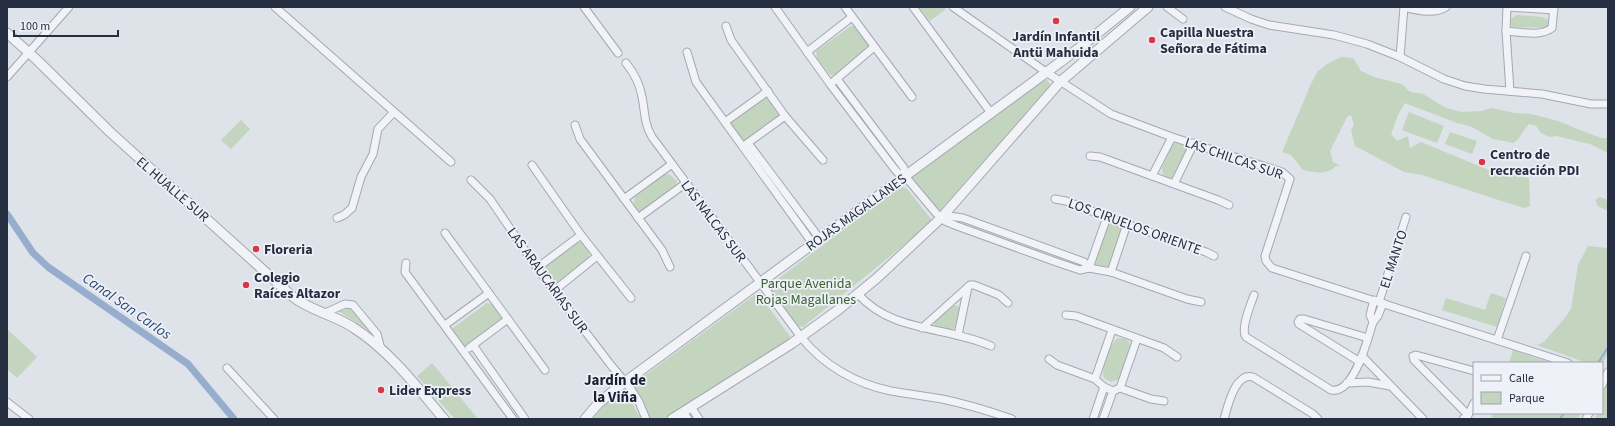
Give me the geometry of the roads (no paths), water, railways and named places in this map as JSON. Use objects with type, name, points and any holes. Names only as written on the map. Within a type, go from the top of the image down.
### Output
[{"type":"street","points":[[7,77],[69,7]]},
{"type":"street","points":[[275,7],[451,162]]},
{"type":"street","points":[[584,7],[618,53]]},
{"type":"street","points":[[775,7],[830,84],[898,173],[905,176],[924,201],[945,221],[1080,270],[1090,268],[1111,272],[1187,299],[1201,302]]},
{"type":"street","points":[[845,7],[912,97]]},
{"type":"street","points":[[913,7],[991,113]]},
{"type":"street","name":"LAS CHILCAS SUR","points":[[952,7],[1060,82],[1111,114],[1172,137],[1282,172],[1290,179],[1265,256],[1270,266],[1565,362]]},
{"type":"street","name":"ROJAS MAGALLANES","points":[[585,419],[605,397],[624,382],[991,113],[1105,28],[1130,7]]},
{"type":"street","points":[[672,419],[687,412],[761,364],[858,294],[896,261],[941,218],[1060,82],[1148,7]]},
{"type":"street","points":[[1167,7],[1183,19]]},
{"type":"street","points":[[1225,7],[1269,26],[1346,38],[1376,47],[1454,83],[1484,89],[1542,94],[1591,104],[1608,104]]},
{"type":"street","points":[[1400,57],[1404,7],[1413,10],[1439,11],[1446,7]]},
{"type":"street","points":[[1506,31],[1540,33],[1548,31],[1552,28],[1554,8],[1507,7],[1506,31],[1510,91]]},
{"type":"street","points":[[807,52],[852,17]]},
{"type":"street","points":[[726,26],[731,40],[785,116],[823,160]]},
{"type":"street","name":"EL HUALLE SUR","points":[[7,33],[29,52],[116,138],[292,296],[304,305],[336,317],[355,328],[381,349],[444,419]]},
{"type":"street","points":[[830,84],[874,47]]},
{"type":"street","points":[[687,52],[696,82],[742,147],[816,241]]},
{"type":"street","name":"LAS NALCAS SUR","points":[[626,63],[634,74],[640,88],[645,122],[649,132],[800,337],[813,351],[827,363],[846,375],[867,384],[890,391],[961,403],[1012,419]]},
{"type":"street","points":[[837,79],[904,168],[905,176]]},
{"type":"street","points":[[725,122],[768,91]]},
{"type":"street","points":[[337,218],[344,215],[352,208],[361,177],[373,154],[378,129],[394,112]]},
{"type":"street","points":[[742,147],[785,116]]},
{"type":"street","points":[[575,125],[580,139],[662,250],[670,267]]},
{"type":"street","points":[[1152,176],[1172,137]]},
{"type":"street","points":[[748,143],[816,241]]},
{"type":"street","points":[[1174,184],[1194,143]]},
{"type":"street","points":[[1090,156],[1100,157],[1229,205]]},
{"type":"street","points":[[624,199],[672,164]]},
{"type":"street","points":[[532,165],[581,235],[631,298]]},
{"type":"street","name":"LAS ARAUCARIAS SUR","points":[[471,180],[490,199],[537,268],[624,382]]},
{"type":"street","points":[[638,218],[686,183]]},
{"type":"street","name":"LOS CIRUELOS ORIENTE","points":[[1055,199],[1066,201],[1214,256]]},
{"type":"street","points":[[1090,268],[1107,217]]},
{"type":"street","name":"EL MANTO","points":[[1347,383],[1361,359],[1373,322],[1370,315],[1379,302],[1406,217]]},
{"type":"street","points":[[1111,272],[1127,224]]},
{"type":"street","points":[[445,233],[545,370]]},
{"type":"street","points":[[537,268],[581,235]]},
{"type":"street","points":[[555,290],[597,256]]},
{"type":"street","points":[[1497,340],[1526,256]]},
{"type":"street","points":[[406,263],[405,272],[513,419]]},
{"type":"street","points":[[922,328],[968,287],[975,285],[999,295],[1008,303]]},
{"type":"street","points":[[958,335],[968,287]]},
{"type":"street","points":[[445,325],[489,293]]},
{"type":"street","points":[[858,294],[867,304],[895,321],[958,335],[991,346]]},
{"type":"street","points":[[1254,295],[1244,328],[1244,334],[1246,337],[1331,390],[1337,391],[1347,383],[1368,382],[1392,387]]},
{"type":"street","name":"EL HUALLE SUR","points":[[325,313],[345,304],[353,305],[376,334],[381,349]]},
{"type":"street","points":[[1066,315],[1076,316],[1164,348],[1177,357]]},
{"type":"street","points":[[464,352],[508,319]]},
{"type":"street","points":[[1368,338],[1304,319],[1300,319],[1298,322],[1299,324],[1361,359],[1392,387],[1423,419]]},
{"type":"street","points":[[1095,379],[1112,330]]},
{"type":"street","points":[[1103,419],[1138,339]]},
{"type":"street","points":[[473,346],[525,419]]},
{"type":"street","points":[[1473,371],[1416,354],[1413,356],[1414,360],[1466,417],[1473,405]]},
{"type":"street","points":[[1050,359],[1057,365],[1095,379],[1104,387],[1164,401]]},
{"type":"street","points":[[227,368],[274,419]]},
{"type":"street","points":[[1224,419],[1233,391],[1241,379],[1249,376],[1313,414],[1318,419]]},
{"type":"street","points":[[624,382],[639,402],[646,419]]},
{"type":"street","points":[[1093,419],[1104,387]]},
{"type":"street","points":[[7,402],[29,419]]},
{"type":"street","points":[[687,412],[699,419]]},
{"type":"waterway","name":"Canal San Carlos","points":[[7,214],[33,253],[48,267],[188,364],[234,419]]},
{"type":"waterway","points":[[1599,362],[1608,347]]},
{"type":"waterway","points":[[1560,419],[1563,414]]},
{"type":"place","name":"Jardín Infantil Antü Mahuida","points":[[1056,21]]},
{"type":"place","name":"Capilla Nuestra Señora de Fátima","points":[[1152,40]]},
{"type":"place","name":"Centro de recreación PDI","points":[[1482,162]]},
{"type":"place","name":"Floreria","points":[[256,249]]},
{"type":"place","name":"Colegio Raíces Altazor","points":[[246,285]]},
{"type":"place","name":"Lider Express","points":[[381,390]]},
{"type":"district","name":"Jardín de la Viña","points":[[615,388]]},
{"type":"park label","name":"Parque Avenida Rojas Magallanes","points":[[806,292]]}]
